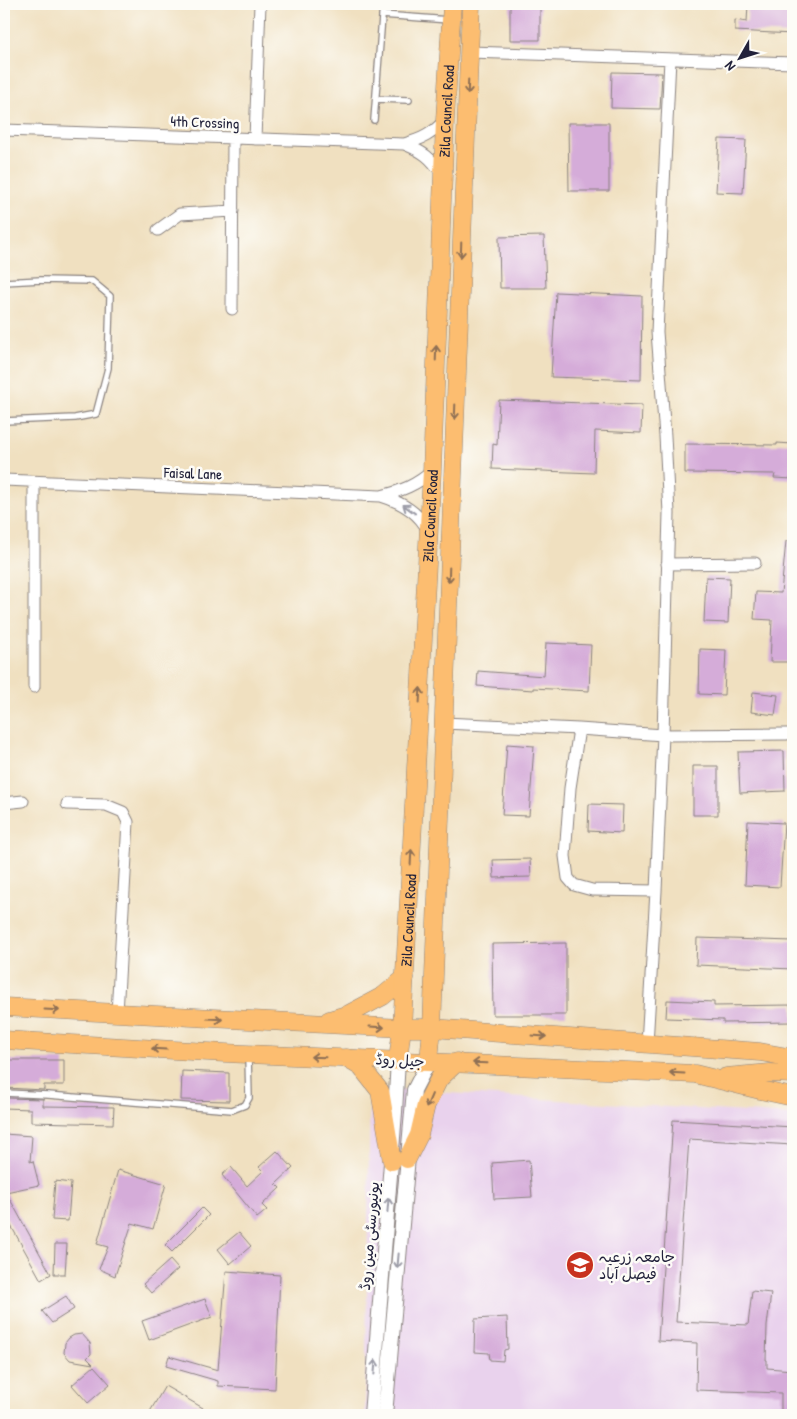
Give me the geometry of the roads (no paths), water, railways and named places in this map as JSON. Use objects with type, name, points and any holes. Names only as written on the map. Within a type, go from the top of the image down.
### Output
[{"type":"main road","name":"Zila Council Road","points":[[429,1061],[432,1028],[470,4]]},
{"type":"main road","name":"Zila Council Road","points":[[398,1060],[405,978],[432,471],[445,120],[451,12]]},
{"type":"main road","points":[[316,1024],[349,1014],[383,996],[405,978]]},
{"type":"main road","points":[[4,1008],[432,1028],[760,1052],[793,1058]]},
{"type":"main road","name":"جیل روڈ","points":[[4,1040],[248,1054],[687,1073],[793,1096]]},
{"type":"main road","points":[[760,1052],[793,1049]]},
{"type":"main road","points":[[346,1058],[361,1067],[380,1091],[399,1160]]},
{"type":"main road","points":[[399,1160],[419,1135],[426,1105],[440,1079],[457,1062]]},
{"type":"main road","points":[[713,1078],[770,1073],[793,1074]]},
{"type":"street","points":[[255,139],[260,4]]},
{"type":"street","points":[[469,52],[793,63]]},
{"type":"street","points":[[647,1044],[656,891],[669,513],[657,332],[670,59]]},
{"type":"street","name":"4th Crossing","points":[[4,130],[404,144],[420,140],[434,132],[445,120]]},
{"type":"street","points":[[232,309],[233,138]]},
{"type":"street","name":"4th Crossing","points":[[404,144],[420,150],[433,161],[443,175]]},
{"type":"street","points":[[158,230],[180,214],[232,211]]},
{"type":"street","name":"Faisal Lane","points":[[382,496],[409,487],[422,480],[432,471]]},
{"type":"street","name":"Faisal Lane","points":[[4,480],[382,496],[405,506],[424,523],[428,532]]},
{"type":"street","points":[[34,482],[34,687]]},
{"type":"street","points":[[667,564],[755,563]]},
{"type":"street","points":[[443,723],[579,729],[662,736],[787,734]]},
{"type":"street","points":[[579,729],[570,788],[565,856],[568,878],[574,885],[592,890],[656,891]]},
{"type":"street","points":[[4,803],[23,800]]},
{"type":"street","points":[[67,804],[106,805],[123,812],[128,822],[117,1013]]},
{"type":"street","name":"یونیورسٹی مین روڈ","points":[[385,1415],[399,1160],[398,1060]]},
{"type":"street","name":"یونیورسٹی مین روڈ","points":[[371,1415],[399,1160],[414,1090],[429,1061]]},
{"type":"lane","points":[[374,120],[383,4]]},
{"type":"lane","points":[[382,15],[451,12]]},
{"type":"lane","points":[[376,99],[409,100]]},
{"type":"lane","points":[[4,282],[40,280],[92,281],[110,296],[108,368],[96,414],[75,418],[4,421]]},
{"type":"lane","points":[[4,1093],[232,1110],[245,1105],[249,1098],[248,1054]]},
{"type":"place","name":"جامعہ زرعیہ فیصل آباد","points":[[580,1265]]}]
